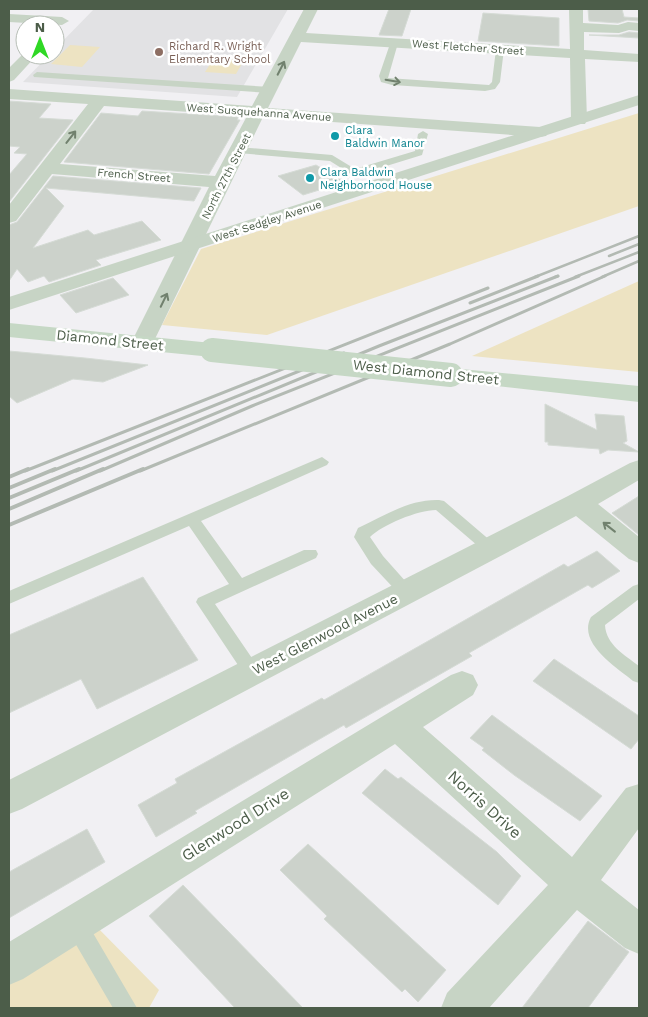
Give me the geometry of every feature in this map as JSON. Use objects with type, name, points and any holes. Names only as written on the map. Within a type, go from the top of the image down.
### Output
[{"type":"main road","name":"Diamond Street","points":[[9,330],[212,350]]},
{"type":"main road","name":"West Diamond Street","points":[[212,350],[639,394]]},
{"type":"street","points":[[65,18],[74,9]]},
{"type":"street","name":"North 27th Street","points":[[142,343],[221,182],[311,9]]},
{"type":"street","points":[[576,9],[579,120]]},
{"type":"street","points":[[576,27],[619,29],[628,26],[639,27]]},
{"type":"street","name":"West Fletcher Street","points":[[298,37],[639,58]]},
{"type":"street","points":[[9,77],[20,65]]},
{"type":"street","name":"West Susquehanna Avenue","points":[[9,94],[540,132]]},
{"type":"street","points":[[9,216],[100,100]]},
{"type":"street","name":"West Sedgley Avenue","points":[[9,304],[190,247],[639,100]]},
{"type":"street","name":"French Street","points":[[47,168],[221,182]]},
{"type":"street","name":"West Glenwood Avenue","points":[[9,798],[578,503],[639,469]]},
{"type":"street","points":[[578,503],[639,552]]},
{"type":"street","name":"Glenwood Drive","points":[[9,965],[396,724],[462,685]]},
{"type":"street","name":"Norris Drive","points":[[396,724],[575,884],[639,934]]},
{"type":"street","points":[[462,1008],[575,884],[639,800]]},
{"type":"lane","points":[[394,43],[383,76],[384,80],[476,88],[492,87],[496,82],[500,49]]},
{"type":"lane","points":[[37,75],[270,90]]},
{"type":"lane","points":[[238,150],[332,158],[354,172],[419,153],[423,134]]},
{"type":"lane","points":[[9,598],[322,462]]},
{"type":"lane","points":[[407,592],[376,560],[362,537],[363,532],[415,509],[432,504],[439,505],[491,548]]},
{"type":"lane","points":[[192,519],[239,586]]},
{"type":"lane","points":[[252,672],[204,602],[310,554]]},
{"type":"lane","points":[[639,590],[597,622],[597,634],[606,649],[639,676]]},
{"type":"lane","points":[[75,924],[126,1008]]},
{"type":"shaded area","name":"Richard R. Wright Elementary School","points":[[94,9],[288,9],[237,97],[23,82],[39,65],[65,65],[65,39]]},
{"type":"shaded area","points":[[70,45],[100,47],[82,67],[61,65],[65,65],[65,50]]},
{"type":"shaded area","points":[[214,58],[244,60],[236,74],[205,72]]},
{"type":"shaded area","points":[[639,113],[639,206],[267,335],[162,325],[201,249]]},
{"type":"shaded area","points":[[639,281],[639,372],[472,356]]},
{"type":"shaded area","points":[[93,923],[159,990],[149,1008],[9,1008],[9,979]]},
{"type":"building","points":[[389,9],[411,9],[402,36],[379,35]]},
{"type":"building","points":[[588,9],[622,9],[624,17],[639,18],[639,21],[627,20],[618,23],[589,21]]},
{"type":"building","points":[[483,13],[559,18],[559,46],[478,41]]},
{"type":"building","points":[[629,32],[639,33],[639,38],[589,35],[619,35]]},
{"type":"building","points":[[9,101],[51,104],[39,118],[73,120],[9,202],[9,175],[27,154],[14,153],[20,147],[9,146]]},
{"type":"building","points":[[142,111],[238,117],[237,120],[240,120],[209,174],[64,162],[101,113],[138,116]]},
{"type":"building","name":"Clara Baldwin Neighborhood House","points":[[316,165],[345,182],[303,195],[278,176]]},
{"type":"building","points":[[53,176],[201,188],[194,201],[46,188],[64,206],[33,248],[88,230],[94,235],[142,221],[161,240],[96,260],[101,265],[49,282],[44,276],[28,282],[17,269],[9,281],[9,225],[17,222]]},
{"type":"building","points":[[113,278],[129,295],[76,313],[60,295]]},
{"type":"building","points":[[9,351],[148,365],[103,382],[73,379],[17,403],[9,396]]},
{"type":"building","points":[[545,404],[597,430],[595,414],[624,416],[627,441],[623,443],[639,452],[608,450],[600,454],[599,449],[548,445],[548,442],[545,442]]},
{"type":"building","points":[[639,496],[639,535],[612,513]]},
{"type":"building","points":[[597,551],[620,571],[592,588],[588,585],[469,653],[472,656],[346,728],[344,725],[195,811],[197,813],[156,837],[138,805],[177,783],[175,779],[322,698],[324,700],[564,564],[568,567]]},
{"type":"building","points":[[143,577],[198,660],[97,709],[81,679],[9,713],[9,635]]},
{"type":"building","points":[[554,659],[639,716],[639,739],[631,749],[533,681]]},
{"type":"building","points":[[492,715],[602,796],[580,821],[514,775],[470,738]]},
{"type":"building","points":[[385,769],[398,779],[401,777],[497,852],[521,876],[498,905],[362,793]]},
{"type":"building","points":[[87,829],[105,862],[9,918],[9,872]]},
{"type":"building","points":[[308,844],[446,970],[418,1002],[405,989],[402,992],[324,919],[327,916],[280,870]]},
{"type":"building","points":[[183,885],[303,1008],[235,1008],[149,916]]},
{"type":"building","points":[[588,921],[629,952],[588,1008],[522,1008]]},
{"type":"railway","points":[[535,277],[639,236]]},
{"type":"railway","points":[[609,256],[639,244]]},
{"type":"railway","points":[[575,277],[639,252]]},
{"type":"railway","points":[[602,277],[639,261]]},
{"type":"railway","points":[[470,303],[538,276]]},
{"type":"railway","points":[[76,471],[379,346],[558,276],[555,277]]},
{"type":"railway","points":[[100,471],[252,406],[579,276]]},
{"type":"railway","points":[[140,471],[450,344],[605,276]]},
{"type":"railway","points":[[25,471],[488,288]]},
{"type":"railway","points":[[52,471],[344,353]]},
{"type":"railway","points":[[9,477],[28,469]]},
{"type":"railway","points":[[9,488],[55,469]]},
{"type":"railway","points":[[9,498],[79,469]]},
{"type":"railway","points":[[9,509],[103,469]]},
{"type":"railway","points":[[9,525],[143,469]]},
{"type":"place","name":"Richard R. Wright Elementary School","points":[[159,52]]},
{"type":"place","name":"Clara Baldwin Manor","points":[[335,136]]},
{"type":"place","name":"Clara Baldwin Neighborhood House","points":[[310,178]]}]
